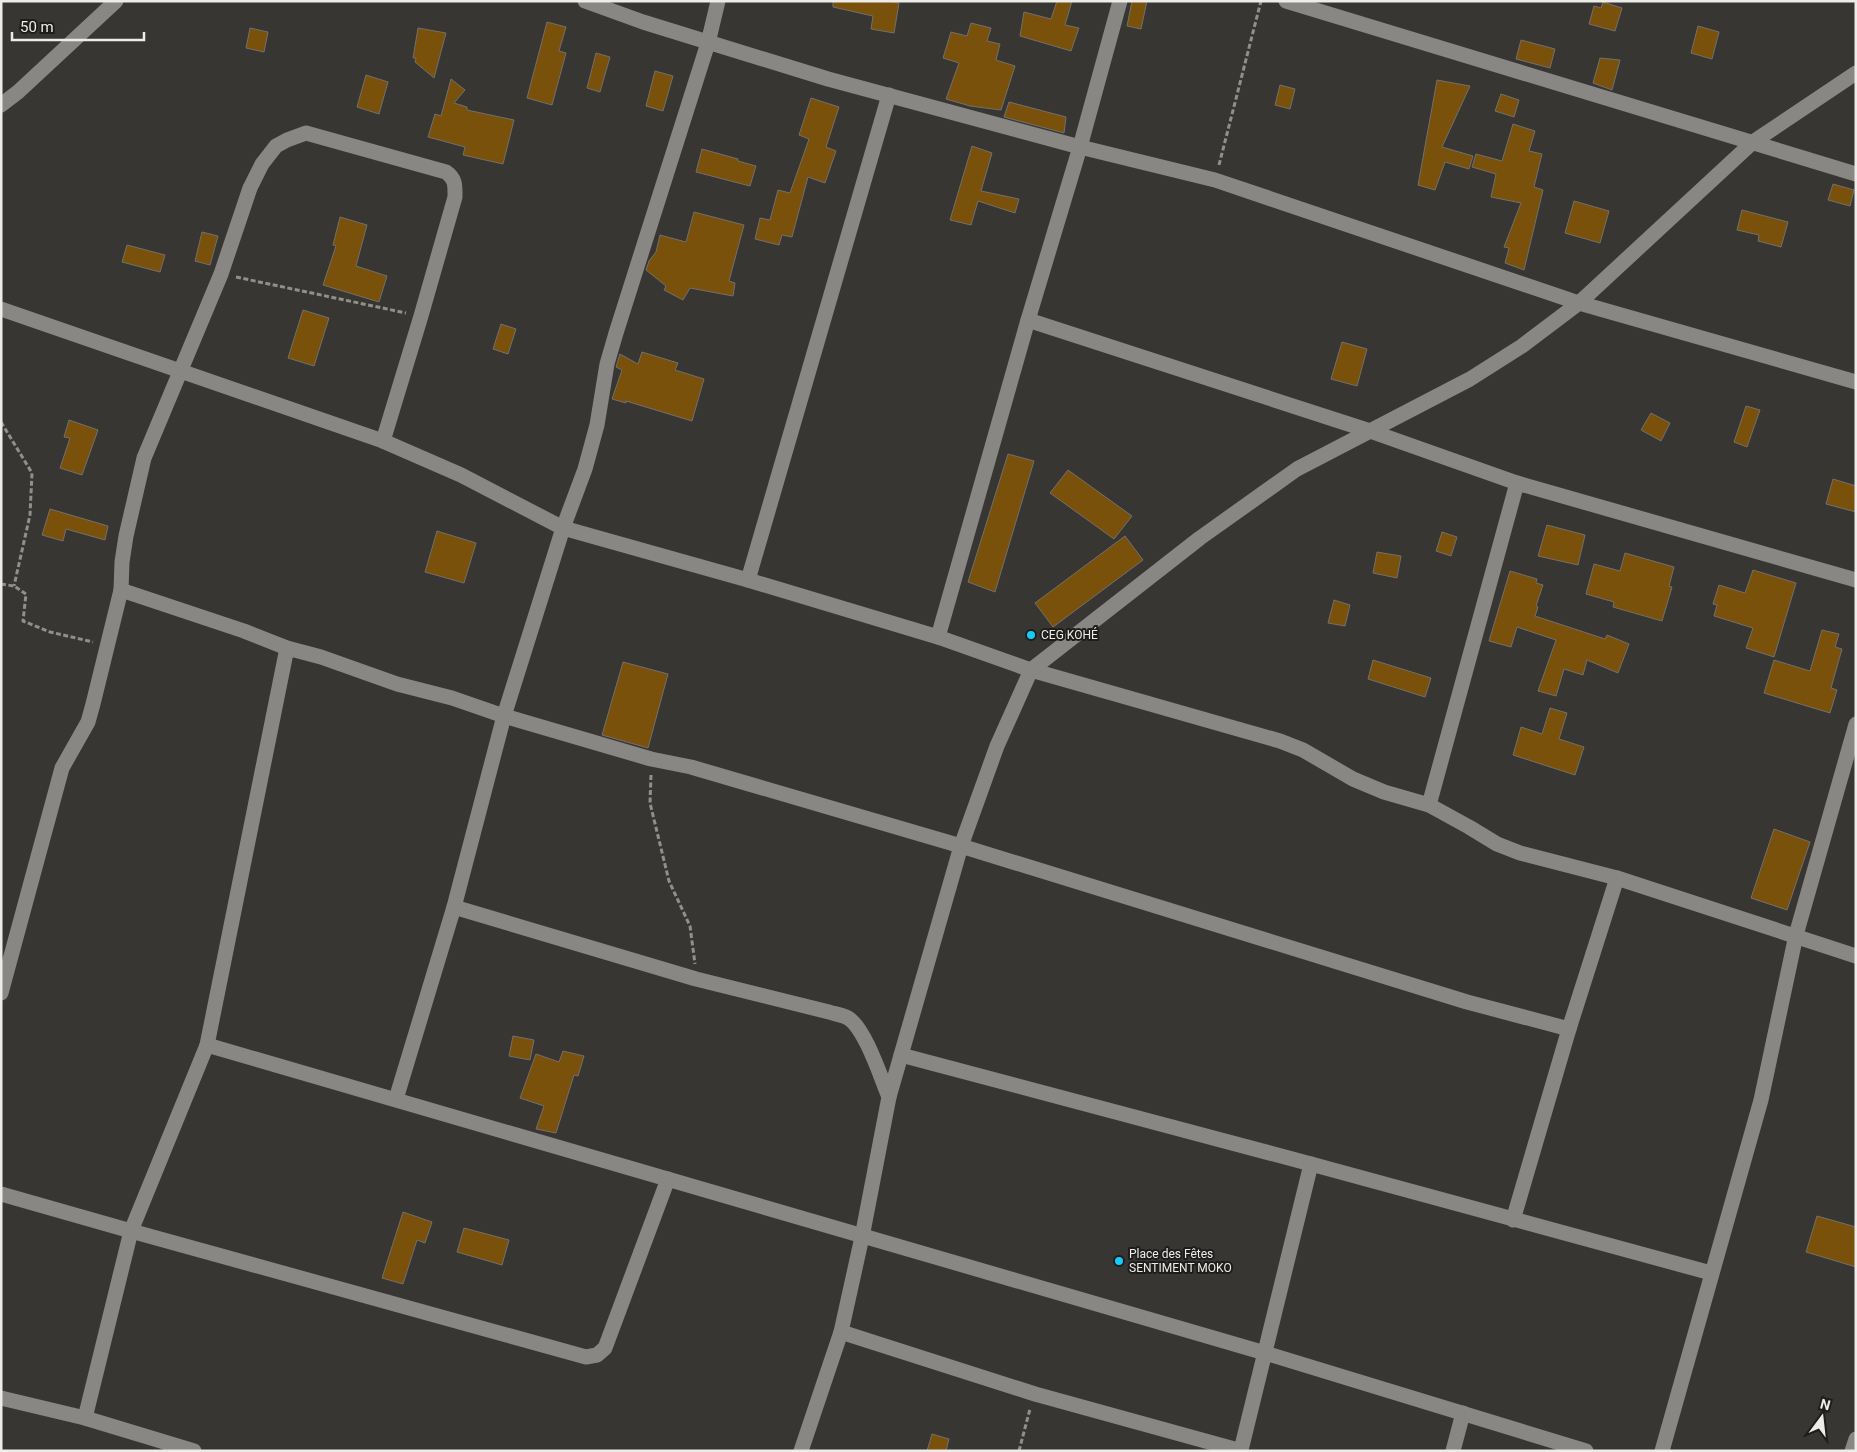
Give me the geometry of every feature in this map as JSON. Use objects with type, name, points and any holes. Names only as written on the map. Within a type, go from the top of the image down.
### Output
[{"type":"street","points":[[1,105],[18,92],[116,1]]},
{"type":"street","points":[[585,1],[708,43],[828,79],[1080,147],[1215,180],[1580,303],[1856,382]]},
{"type":"street","points":[[396,1099],[454,907],[504,716],[563,528],[585,469],[597,426],[608,364],[616,333],[708,43],[718,1]]},
{"type":"street","points":[[938,637],[1028,320],[1080,147],[1120,1]]},
{"type":"street","points":[[1286,1],[1315,5],[1856,174]]},
{"type":"street","points":[[801,1451],[841,1332],[862,1237],[889,1097],[962,846],[997,746],[1031,670],[1200,538],[1297,469],[1470,379],[1522,346],[1580,303],[1753,142],[1856,73]]},
{"type":"street","points":[[748,580],[889,95]]},
{"type":"street","points":[[1,992],[56,786],[62,768],[88,722],[121,590],[122,562],[126,536],[144,458],[221,274],[250,188],[262,164],[276,146],[286,140],[306,133],[446,172],[451,175],[455,183],[455,197],[383,441]]},
{"type":"street","points":[[1,309],[383,441],[461,474],[563,528],[748,580],[938,637],[1031,670],[1280,741],[1302,750],[1353,779],[1384,792],[1429,805],[1497,844],[1520,853],[1616,878],[1856,956]]},
{"type":"street","points":[[1028,320],[1370,431],[1517,483],[1856,580]]},
{"type":"street","points":[[1429,805],[1517,483]]},
{"type":"street","points":[[121,590],[397,684],[452,698],[504,716],[651,759],[701,770],[962,846],[1467,1002],[1568,1028]]},
{"type":"street","points":[[85,1418],[131,1231],[207,1045],[287,648]]},
{"type":"street","points":[[1662,1451],[1761,1100],[1796,936],[1856,724]]},
{"type":"street","points":[[1513,1220],[1568,1028],[1616,878]]},
{"type":"street","points":[[454,907],[696,979],[848,1018],[866,1043],[889,1097]]},
{"type":"street","points":[[207,1045],[1265,1353],[1586,1451]]},
{"type":"street","points":[[901,1055],[1711,1273]]},
{"type":"street","points":[[841,1332],[1034,1394],[1236,1450],[1242,1446],[1311,1164]]},
{"type":"street","points":[[1,1194],[586,1357],[597,1355],[605,1348],[668,1179]]},
{"type":"street","points":[[1,1398],[85,1418],[194,1451]]},
{"type":"street","points":[[1453,1451],[1463,1413]]},
{"type":"street","points":[[1852,1451],[1856,1439]]},
{"type":"path","points":[[1215,180],[1261,1]]},
{"type":"path","points":[[221,274],[421,316]]},
{"type":"path","points":[[1,422],[32,473],[30,515],[14,586]]},
{"type":"path","points":[[1,584],[14,586],[26,594],[24,621],[50,632],[106,646]]},
{"type":"path","points":[[651,759],[650,803],[670,880],[690,926],[696,979]]},
{"type":"path","points":[[1019,1451],[1034,1394]]},
{"type":"building","points":[[833,1],[887,1],[899,3],[894,33],[871,29],[873,16],[833,7]]},
{"type":"building","points":[[1057,1],[1072,1],[1065,25],[1079,28],[1071,51],[1020,36],[1024,12],[1051,19]]},
{"type":"building","points":[[1132,1],[1147,1],[1141,29],[1127,26]]},
{"type":"building","points":[[1603,2],[1622,8],[1615,31],[1589,24],[1594,6],[1601,8]]},
{"type":"building","points":[[547,22],[566,27],[559,51],[566,53],[552,105],[527,98]]},
{"type":"building","points":[[971,23],[991,28],[987,41],[1000,44],[996,60],[1015,66],[1001,110],[970,106],[946,99],[959,63],[943,58],[951,32],[967,36]]},
{"type":"building","points":[[1698,26],[1719,32],[1712,59],[1691,53]]},
{"type":"building","points":[[250,28],[268,32],[264,52],[246,48]]},
{"type":"building","points":[[418,28],[446,33],[434,78],[415,62],[416,58],[413,58]]},
{"type":"building","points":[[1521,40],[1555,49],[1550,68],[1516,59]]},
{"type":"building","points":[[596,53],[610,57],[600,92],[587,88]]},
{"type":"building","points":[[1600,58],[1620,60],[1612,90],[1593,83]]},
{"type":"building","points":[[655,71],[673,76],[663,111],[646,106]]},
{"type":"building","points":[[366,75],[388,82],[379,114],[357,107]]},
{"type":"building","points":[[451,79],[465,90],[454,103],[467,107],[467,110],[514,120],[503,164],[463,155],[465,147],[428,137],[435,114],[441,116]]},
{"type":"building","points":[[1437,80],[1470,86],[1442,147],[1473,156],[1469,169],[1445,162],[1435,190],[1418,185]]},
{"type":"building","points":[[1280,85],[1295,89],[1290,109],[1275,105]]},
{"type":"building","points":[[1501,94],[1519,100],[1514,117],[1495,111]]},
{"type":"building","points":[[811,98],[839,107],[826,147],[836,151],[825,183],[808,177],[792,237],[782,235],[779,245],[755,239],[760,218],[770,220],[778,190],[790,193],[809,139],[799,135]]},
{"type":"building","points":[[1009,102],[1066,117],[1064,133],[1004,117]]},
{"type":"building","points":[[1513,124],[1535,131],[1529,151],[1542,154],[1534,187],[1543,190],[1524,270],[1505,263],[1509,248],[1504,247],[1521,203],[1491,197],[1496,174],[1472,167],[1476,154],[1502,161]]},
{"type":"building","points":[[972,146],[992,153],[981,191],[1019,199],[1015,213],[978,201],[971,225],[950,220]]},
{"type":"building","points":[[702,149],[756,166],[750,186],[696,172]]},
{"type":"building","points":[[1833,184],[1854,190],[1850,206],[1828,200]]},
{"type":"building","points":[[1574,201],[1609,211],[1600,243],[1565,233]]},
{"type":"building","points":[[1742,210],[1788,222],[1781,247],[1758,241],[1759,235],[1737,230]]},
{"type":"building","points":[[694,212],[744,225],[729,281],[735,283],[733,296],[690,288],[683,300],[664,290],[666,286],[646,270],[649,261],[656,252],[660,235],[686,242]]},
{"type":"building","points":[[340,217],[367,225],[356,266],[387,276],[379,302],[323,285],[336,246],[333,245]]},
{"type":"building","points":[[202,232],[218,236],[210,265],[195,261]]},
{"type":"building","points":[[127,245],[165,255],[160,272],[122,262]]},
{"type":"building","points":[[303,310],[329,318],[314,366],[288,358]]},
{"type":"building","points":[[501,324],[516,329],[508,354],[493,349]]},
{"type":"building","points":[[1342,342],[1367,349],[1357,386],[1331,379]]},
{"type":"building","points":[[642,352],[678,363],[675,370],[704,379],[692,421],[626,401],[626,403],[612,399],[622,370],[616,367],[620,354],[638,364]]},
{"type":"building","points":[[1746,406],[1760,410],[1747,447],[1734,442]]},
{"type":"building","points":[[1651,413],[1670,423],[1661,441],[1641,430]]},
{"type":"building","points":[[69,420],[98,430],[82,475],[60,468],[70,438],[64,437]]},
{"type":"building","points":[[1008,454],[1034,461],[995,592],[968,582]]},
{"type":"building","points":[[1068,470],[1132,516],[1114,539],[1050,493]]},
{"type":"building","points":[[1833,479],[1856,486],[1856,512],[1826,504]]},
{"type":"building","points":[[50,509],[108,526],[105,540],[66,529],[63,541],[42,535]]},
{"type":"building","points":[[1547,525],[1585,535],[1578,565],[1538,556]]},
{"type":"building","points":[[437,531],[476,543],[464,583],[425,572]]},
{"type":"building","points":[[1442,532],[1457,537],[1451,556],[1436,551]]},
{"type":"building","points":[[1125,536],[1143,560],[1053,627],[1035,603]]},
{"type":"building","points":[[1377,552],[1401,556],[1397,578],[1373,573]]},
{"type":"building","points":[[1625,553],[1674,567],[1669,586],[1672,587],[1662,621],[1613,607],[1614,602],[1586,594],[1594,564],[1620,571]]},
{"type":"building","points":[[1753,570],[1796,583],[1774,657],[1746,648],[1753,628],[1714,616],[1717,605],[1713,604],[1719,585],[1745,593]]},
{"type":"building","points":[[1510,571],[1537,579],[1536,583],[1543,585],[1536,606],[1538,607],[1535,616],[1605,639],[1607,635],[1629,644],[1618,673],[1587,660],[1583,675],[1564,669],[1556,696],[1538,691],[1556,640],[1517,627],[1511,647],[1489,641]]},
{"type":"building","points":[[1334,600],[1350,605],[1345,626],[1328,623]]},
{"type":"building","points":[[1822,630],[1839,634],[1835,647],[1842,649],[1831,688],[1837,690],[1830,713],[1764,693],[1774,660],[1810,671]]},
{"type":"building","points":[[1373,660],[1431,678],[1425,697],[1368,679]]},
{"type":"building","points":[[623,662],[668,674],[648,748],[602,735]]},
{"type":"building","points":[[1550,708],[1567,713],[1559,739],[1584,747],[1575,775],[1513,755],[1521,727],[1542,734]]},
{"type":"building","points":[[1774,829],[1810,842],[1787,910],[1751,898]]},
{"type":"building","points":[[513,1036],[534,1040],[530,1060],[509,1056]]},
{"type":"building","points":[[563,1051],[584,1056],[578,1076],[574,1075],[556,1133],[536,1129],[544,1106],[520,1098],[536,1054],[559,1062]]},
{"type":"building","points":[[403,1212],[432,1222],[425,1243],[417,1240],[403,1284],[382,1278]]},
{"type":"building","points":[[1817,1216],[1856,1227],[1856,1267],[1806,1252]]},
{"type":"building","points":[[464,1228],[509,1240],[502,1265],[457,1252]]},
{"type":"building","points":[[932,1434],[949,1439],[946,1451],[927,1451]]},
{"type":"place","name":"CEG KOHÉ","points":[[1031,635]]},
{"type":"place","name":"Place des Fêtes SENTIMENT MOKO","points":[[1119,1261]]}]
